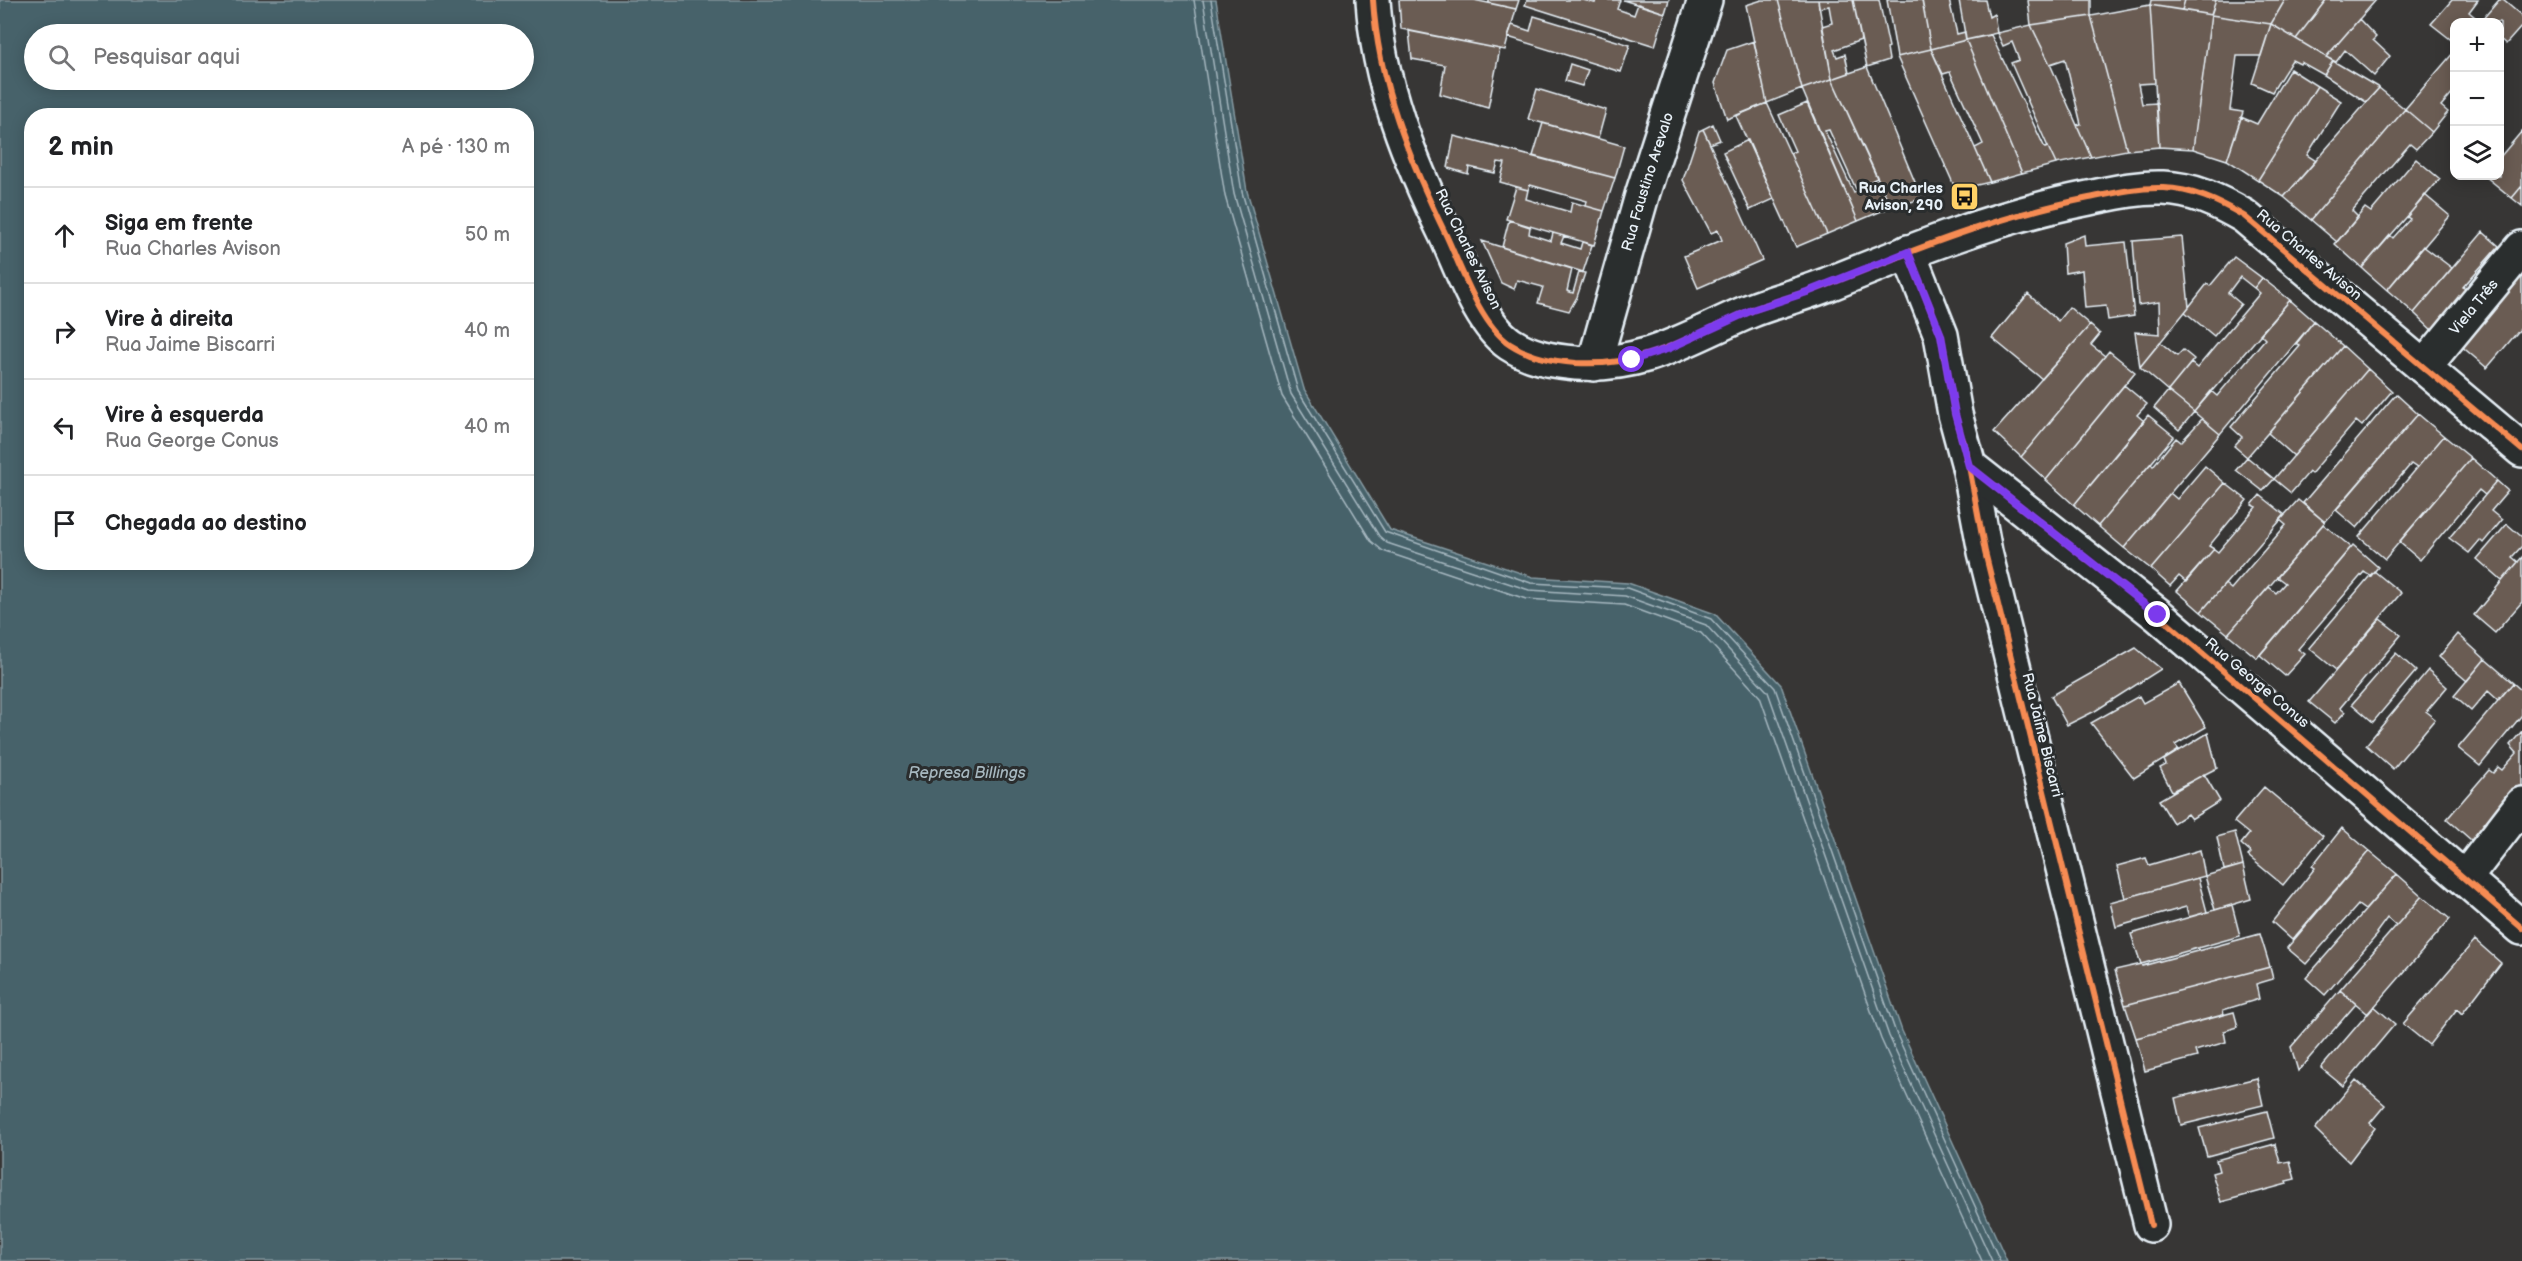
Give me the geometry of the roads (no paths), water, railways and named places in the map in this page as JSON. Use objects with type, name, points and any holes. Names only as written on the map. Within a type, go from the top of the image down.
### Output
[{"type":"street","name":"Rua Charles Avison","points":[[1373,0],[1380,60],[1402,134],[1440,223],[1479,304],[1499,334],[1516,347],[1548,361],[1594,364],[1632,360],[1667,349],[1752,310],[1807,292],[1977,226],[2055,204],[2122,191],[2179,189],[2212,198],[2244,216],[2522,450]]},
{"type":"street","name":"Rua Faustino Arevalo","points":[[1594,364],[1643,192],[1705,0]]},
{"type":"street","name":"Viela Três","points":[[2424,367],[2522,248]]},
{"type":"street","name":"Rua Jaime Biscarri","points":[[1908,252],[1941,335],[1955,414],[1969,466],[1985,552],[2151,1225]]},
{"type":"street","name":"Rua George Conus","points":[[1969,466],[2158,615],[2522,928]]},
{"type":"street","points":[[2465,878],[2522,804]]},
{"type":"water","name":"Represa Billings","points":[[0,0],[1216,0],[1247,191],[1304,389],[1390,530],[1533,577],[1628,583],[1715,614],[1781,685],[1902,1031],[2007,1261],[0,1261]]},
{"type":"place","name":"Rua Charles Avison, 290","points":[[1964,197]]}]
